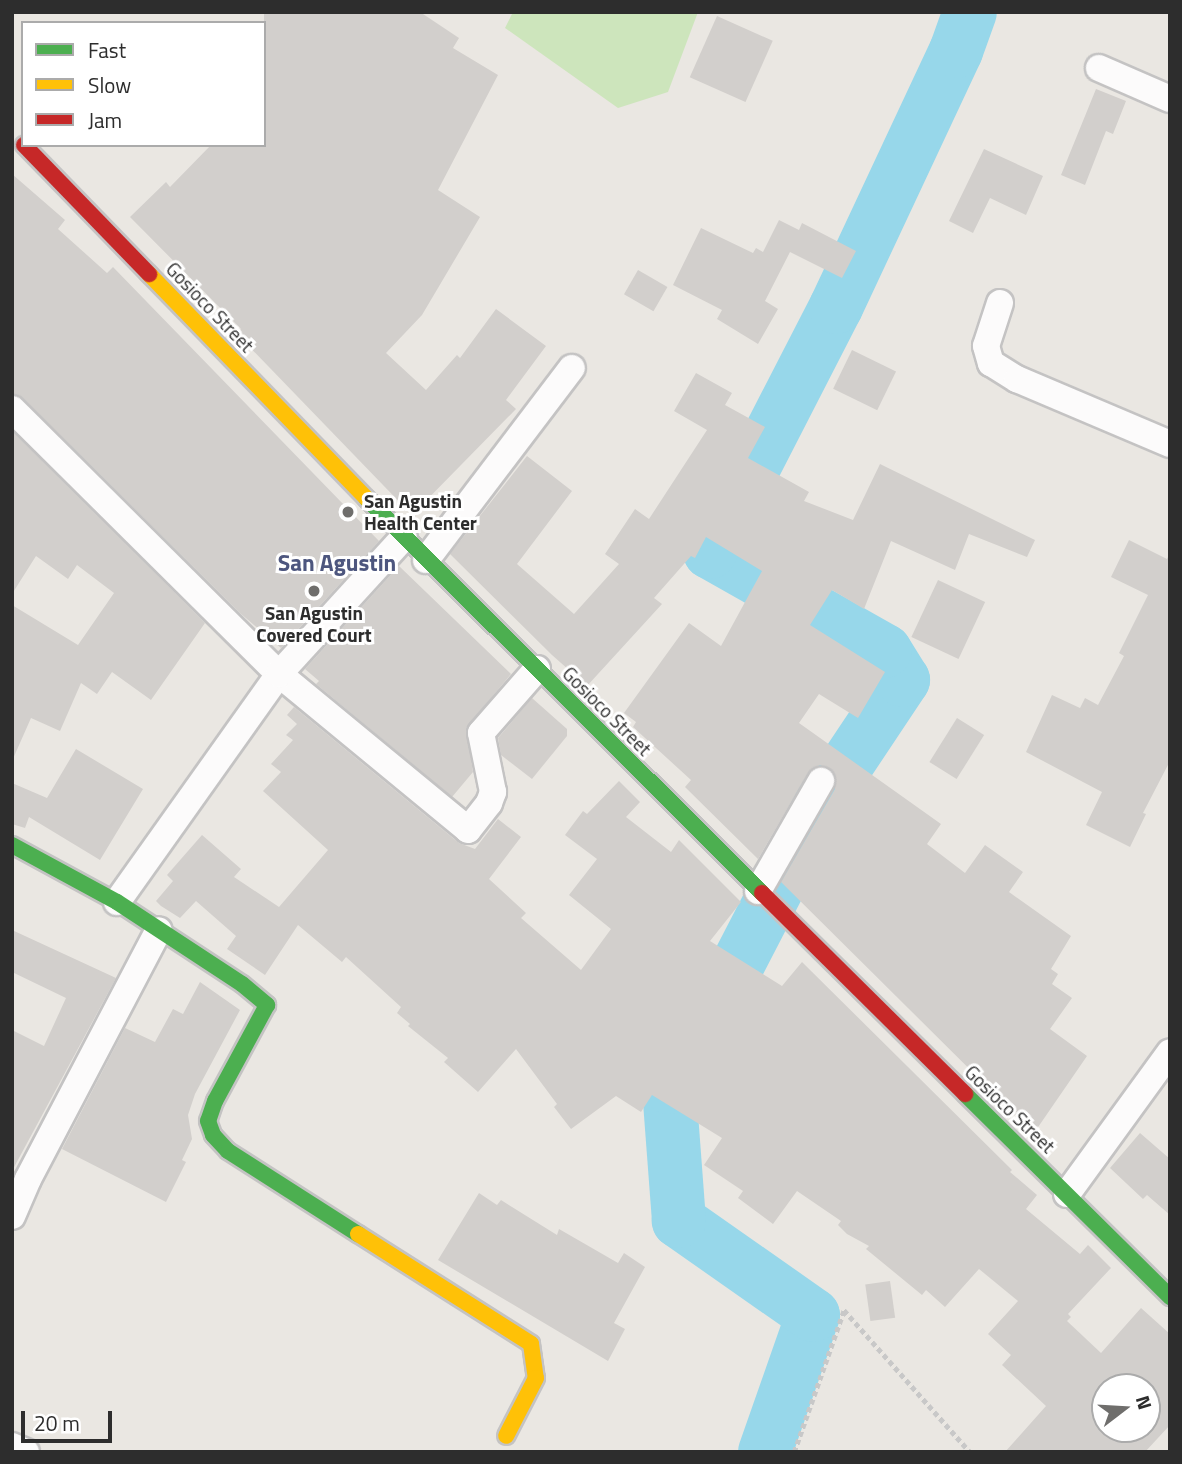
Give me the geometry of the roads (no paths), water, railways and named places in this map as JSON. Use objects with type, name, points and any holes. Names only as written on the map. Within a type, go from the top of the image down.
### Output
[{"type":"street","points":[[1099,68],[1170,99]]},
{"type":"street","name":"Gosioco Street","points":[[28,147],[426,560],[1170,1297]]},
{"type":"street","points":[[1000,303],[986,346],[991,363],[1017,379],[1170,444]]},
{"type":"street","points":[[426,560],[572,368]]},
{"type":"street","points":[[12,409],[279,674],[468,830],[489,803],[493,792],[481,733],[537,669]]},
{"type":"street","points":[[117,902],[279,674],[404,537]]},
{"type":"street","points":[[760,893],[821,781]]},
{"type":"street","points":[[12,845],[117,902],[242,984],[267,1005],[215,1101],[208,1121],[219,1144],[531,1343],[536,1378],[506,1436]]},
{"type":"street","points":[[12,1216],[28,1180],[159,930]]},
{"type":"street","points":[[1067,1194],[1170,1052]]},
{"type":"street","points":[[12,1446],[26,1452]]},
{"type":"waterway","points":[[765,1452],[813,1315],[679,1221],[669,1087],[723,993],[821,803],[903,680],[885,651],[710,552],[836,307],[956,51],[970,12]]},
{"type":"place","name":"San Agustin Health Center","points":[[348,512]]},
{"type":"place","name":"San Agustin Covered Court","points":[[314,591]]},
{"type":"district","name":"San Agustin","points":[[337,563]]}]
